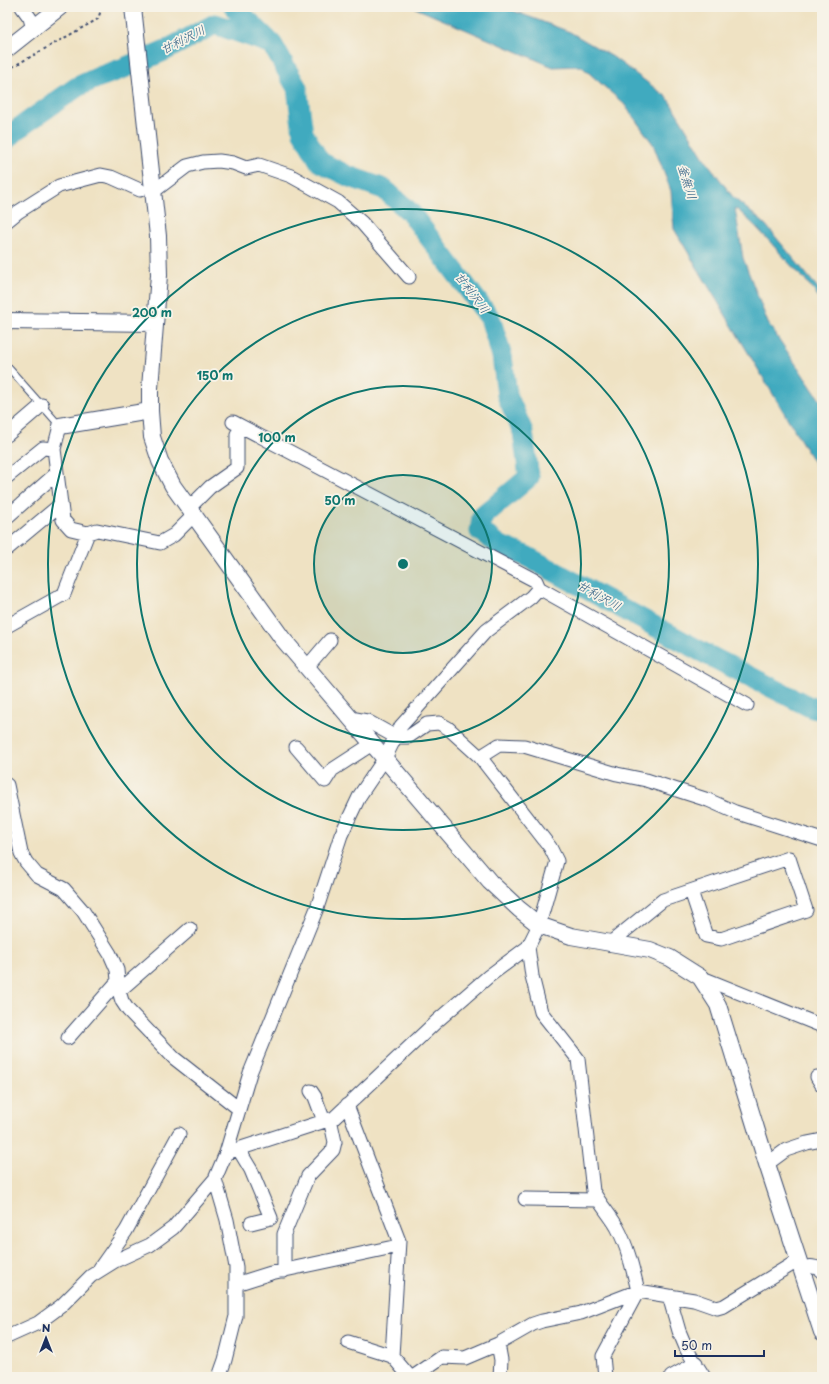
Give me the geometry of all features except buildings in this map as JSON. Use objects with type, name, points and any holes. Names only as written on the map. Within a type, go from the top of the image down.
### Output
[{"type":"street","points":[[22,7],[30,18],[33,29]]},
{"type":"street","points":[[7,48],[60,7]]},
{"type":"street","points":[[133,7],[158,236],[159,275],[150,388],[152,437],[160,461],[173,486],[282,638],[490,882],[519,910],[539,925],[571,936],[609,944],[650,950],[670,958],[700,977],[822,1026]]},
{"type":"street","points":[[158,188],[187,166],[203,162],[219,161],[233,163],[246,168],[259,165],[285,174],[338,202],[362,223],[409,277]]},
{"type":"street","points":[[7,221],[18,212],[59,186],[101,175],[111,177],[140,190]]},
{"type":"street","points":[[9,323],[155,323]]},
{"type":"street","points":[[7,435],[42,405]]},
{"type":"street","points":[[150,411],[60,426],[54,449],[63,520],[71,530],[88,533],[97,530],[160,543],[174,535],[210,487],[237,468],[237,425],[536,582],[540,588],[747,705]]},
{"type":"street","points":[[7,477],[43,448],[54,449]]},
{"type":"street","points":[[7,517],[57,474]]},
{"type":"street","points":[[7,549],[61,504]]},
{"type":"street","points":[[7,626],[64,594],[88,533]]},
{"type":"street","points":[[7,1337],[38,1323],[61,1306],[91,1276],[115,1261],[150,1244],[173,1228],[215,1179],[233,1152],[239,1109],[250,1073],[317,908],[341,835],[360,795],[385,758],[401,726],[486,631],[531,598],[540,588]]},
{"type":"street","points":[[306,667],[330,640]]},
{"type":"street","points":[[233,1152],[334,1118],[437,1021],[489,976],[528,947],[539,925],[557,861],[550,847],[480,756],[448,728],[439,723],[427,724],[408,737],[396,737],[367,721],[350,718]]},
{"type":"street","points":[[296,747],[325,781],[332,770],[372,744]]},
{"type":"street","points":[[480,756],[499,746],[524,746],[617,774],[646,780],[708,800],[736,812],[822,840]]},
{"type":"street","points":[[7,785],[21,854],[37,875],[64,889],[83,911],[110,954],[117,970],[118,986],[122,1001],[128,1010],[174,1058],[239,1109]]},
{"type":"street","points":[[609,944],[663,900],[691,890],[789,858],[806,910],[721,939],[706,936],[691,890]]},
{"type":"street","points":[[68,1038],[118,986],[190,929]]},
{"type":"street","points":[[528,947],[532,976],[541,1012],[578,1059],[593,1191],[617,1228],[629,1258],[638,1291],[603,1356],[606,1377]]},
{"type":"street","points":[[700,977],[718,1005],[767,1164],[822,1332]]},
{"type":"street","points":[[284,1271],[284,1234],[308,1176],[333,1150],[335,1142],[327,1120],[311,1091]]},
{"type":"street","points":[[347,1105],[399,1241],[392,1356]]},
{"type":"street","points":[[97,1272],[126,1231],[179,1134]]},
{"type":"street","points":[[767,1164],[786,1150],[822,1140]]},
{"type":"street","points":[[233,1152],[251,1170],[270,1218],[251,1223]]},
{"type":"street","points":[[215,1179],[227,1220],[236,1267],[236,1316],[225,1360],[219,1377]]},
{"type":"street","points":[[525,1199],[598,1200]]},
{"type":"street","points":[[236,1284],[284,1271],[398,1246]]},
{"type":"street","points":[[413,1377],[442,1357],[465,1358],[498,1344],[533,1324],[581,1313],[638,1291],[694,1300],[717,1308],[724,1306],[800,1264],[812,1266],[820,1269],[822,1272]]},
{"type":"street","points":[[669,1296],[681,1337],[687,1350],[704,1377]]},
{"type":"street","points":[[348,1342],[392,1356],[410,1377]]},
{"type":"street","points":[[498,1344],[501,1360],[500,1377]]},
{"type":"street","points":[[671,1377],[696,1363]]},
{"type":"lane","points":[[7,366],[60,426]]},
{"type":"path","points":[[7,70],[98,19],[102,7]]},
{"type":"water","name":"釜無川","points":[[413,7],[503,7],[570,32],[613,57],[667,97],[704,158],[733,197],[765,224],[822,293],[822,304],[806,281],[769,240],[735,208],[743,258],[768,323],[822,403],[822,476],[674,229],[671,191],[653,144],[624,104],[581,66],[553,67]]},
{"type":"waterway","points":[[234,7],[268,40]]},
{"type":"waterway","name":"甘利沢川","points":[[7,139],[19,128],[77,87],[166,50],[215,24],[272,44],[297,88],[303,133],[320,162],[348,176],[384,189],[410,212],[490,318],[502,356],[507,395],[523,432],[529,477],[482,517],[480,531],[501,546],[526,556],[702,652],[812,708],[822,710]]}]
